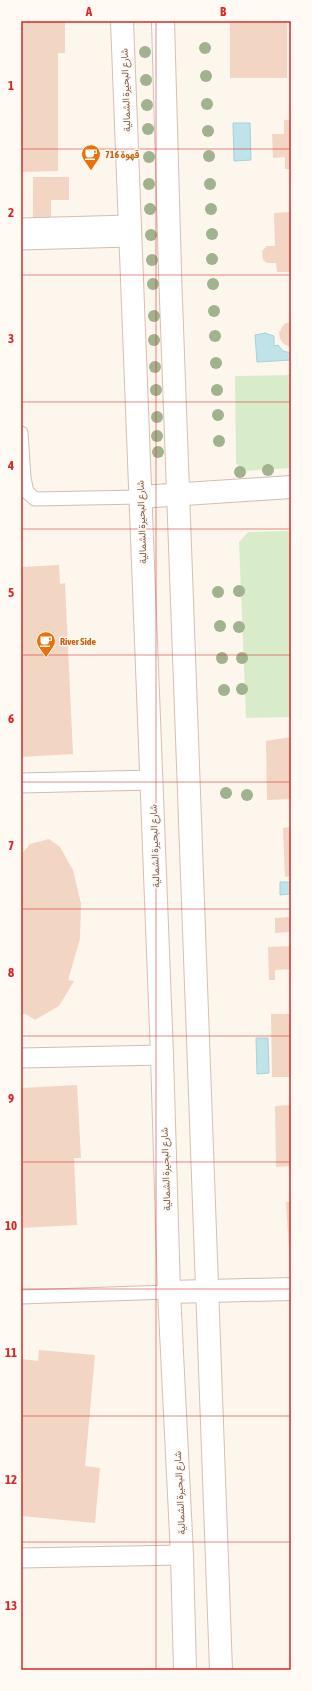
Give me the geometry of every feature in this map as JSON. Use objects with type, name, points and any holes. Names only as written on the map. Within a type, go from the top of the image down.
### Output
[{"type":"main road","name":"شارع البحيرة الشمالية","points":[[122,21],[162,1055],[169,1292],[182,1555],[185,1670]]},
{"type":"main road","points":[[163,21],[178,496],[221,1670]]},
{"type":"main road","points":[[140,497],[178,496],[291,487]]},
{"type":"main road","points":[[169,1292],[291,1289]]},
{"type":"street","points":[[21,240],[130,229]]},
{"type":"street","points":[[21,783],[151,780]]},
{"type":"street","points":[[21,1058],[162,1055]]},
{"type":"street","points":[[21,1558],[182,1555]]},
{"type":"lane","points":[[21,225],[130,229]]},
{"type":"lane","points":[[21,433],[24,478],[27,492],[35,499],[140,497]]},
{"type":"lane","points":[[21,1297],[169,1292]]},
{"type":"green space","points":[[291,375],[291,468],[243,471],[236,463],[235,376]]},
{"type":"green space","points":[[291,531],[291,717],[246,718],[239,542],[248,532]]},
{"type":"water","points":[[233,123],[250,123],[251,160],[234,161]]},
{"type":"water","points":[[265,333],[274,336],[274,346],[278,345],[283,351],[291,353],[291,360],[257,362],[255,335]]},
{"type":"water","points":[[280,882],[291,882],[291,894],[280,895]]},
{"type":"water","points":[[256,1038],[268,1038],[269,1073],[257,1074]]},
{"type":"building","points":[[21,21],[65,21],[65,53],[58,53],[58,171],[21,172]]},
{"type":"building","points":[[230,23],[287,23],[287,78],[230,78]]},
{"type":"building","points":[[284,120],[291,120],[291,169],[285,169],[285,157],[273,158],[272,134],[284,134]]},
{"type":"building","points":[[33,177],[69,177],[69,200],[51,200],[51,218],[33,218]]},
{"type":"building","points":[[291,212],[291,272],[277,272],[276,263],[267,263],[263,260],[262,251],[267,246],[275,246],[274,213]]},
{"type":"building","points":[[291,322],[291,347],[284,344],[280,339],[279,333],[284,324]]},
{"type":"building","points":[[59,565],[60,584],[65,583],[73,754],[21,757],[21,567]]},
{"type":"building","points":[[291,737],[291,799],[267,800],[266,741]]},
{"type":"building","points":[[291,827],[291,876],[285,877],[283,828]]},
{"type":"building","points":[[49,839],[60,847],[73,870],[81,904],[80,939],[68,980],[74,981],[59,1006],[35,1020],[26,1014],[21,1014],[21,855],[30,844]]},
{"type":"building","points":[[291,917],[291,932],[275,933],[275,918]]},
{"type":"building","points":[[291,946],[291,969],[275,970],[275,980],[269,980],[268,947]]},
{"type":"building","points":[[271,1014],[291,1014],[291,1077],[272,1077]]},
{"type":"building","points":[[77,1085],[81,1158],[74,1158],[77,1225],[21,1228],[21,1088]]},
{"type":"building","points":[[291,1105],[291,1166],[276,1167],[275,1106]]},
{"type":"building","points":[[286,1202],[291,1202],[291,1268],[290,1268]]},
{"type":"building","points":[[39,1350],[95,1355],[85,1466],[100,1468],[95,1523],[21,1516],[21,1359],[38,1361]]},
{"type":"place","name":"قهوة 716","points":[[91,171]]},
{"type":"place","name":"River Side","points":[[46,658]]}]
